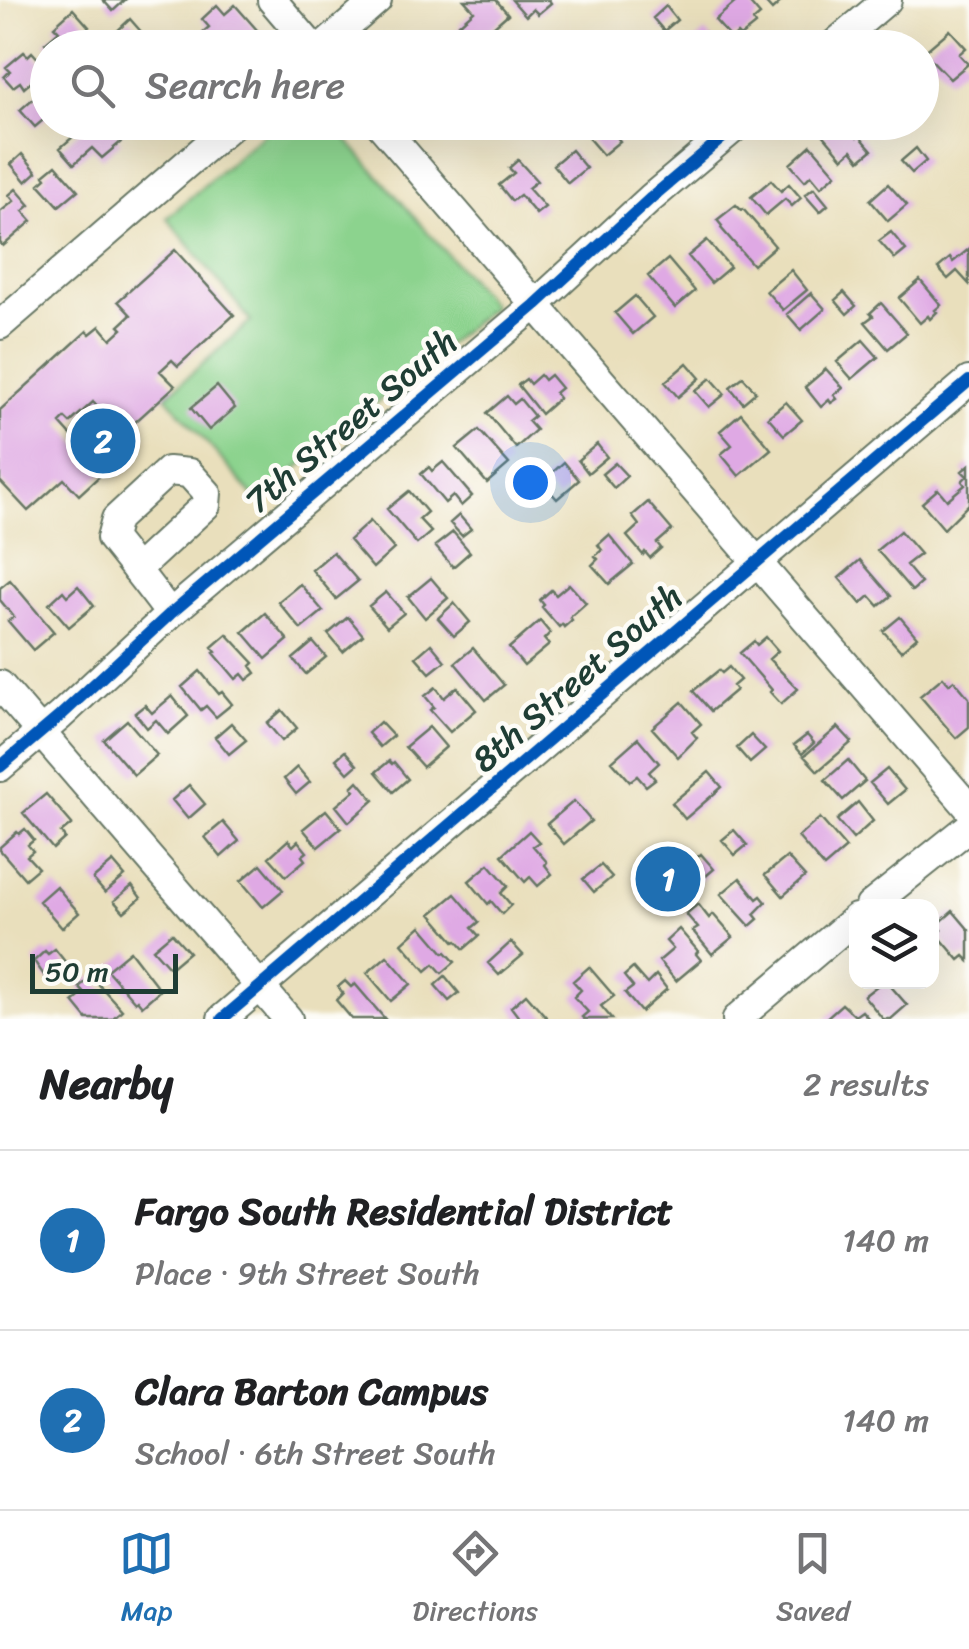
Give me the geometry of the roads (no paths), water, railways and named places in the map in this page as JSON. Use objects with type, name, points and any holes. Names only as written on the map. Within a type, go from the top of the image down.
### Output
[{"type":"street","points":[[272,0],[298,30]]},
{"type":"street","points":[[343,30],[377,0]]},
{"type":"street","points":[[851,30],[887,0]]},
{"type":"street","points":[[0,326],[214,140]]},
{"type":"street","points":[[393,140],[969,808]]},
{"type":"street","name":"7th Street South","points":[[0,767],[170,614],[535,305],[720,140]]},
{"type":"street","name":"8th Street South","points":[[222,1019],[969,381]]},
{"type":"street","points":[[136,570],[170,614]]},
{"type":"street","points":[[0,685],[288,1019]]},
{"type":"street","points":[[879,899],[969,827]]},
{"type":"street","points":[[737,1019],[849,924]]},
{"type":"place","name":"Clara Barton Campus","points":[[103,441]]},
{"type":"place","name":"Fargo South Residential District","points":[[668,879]]}]
